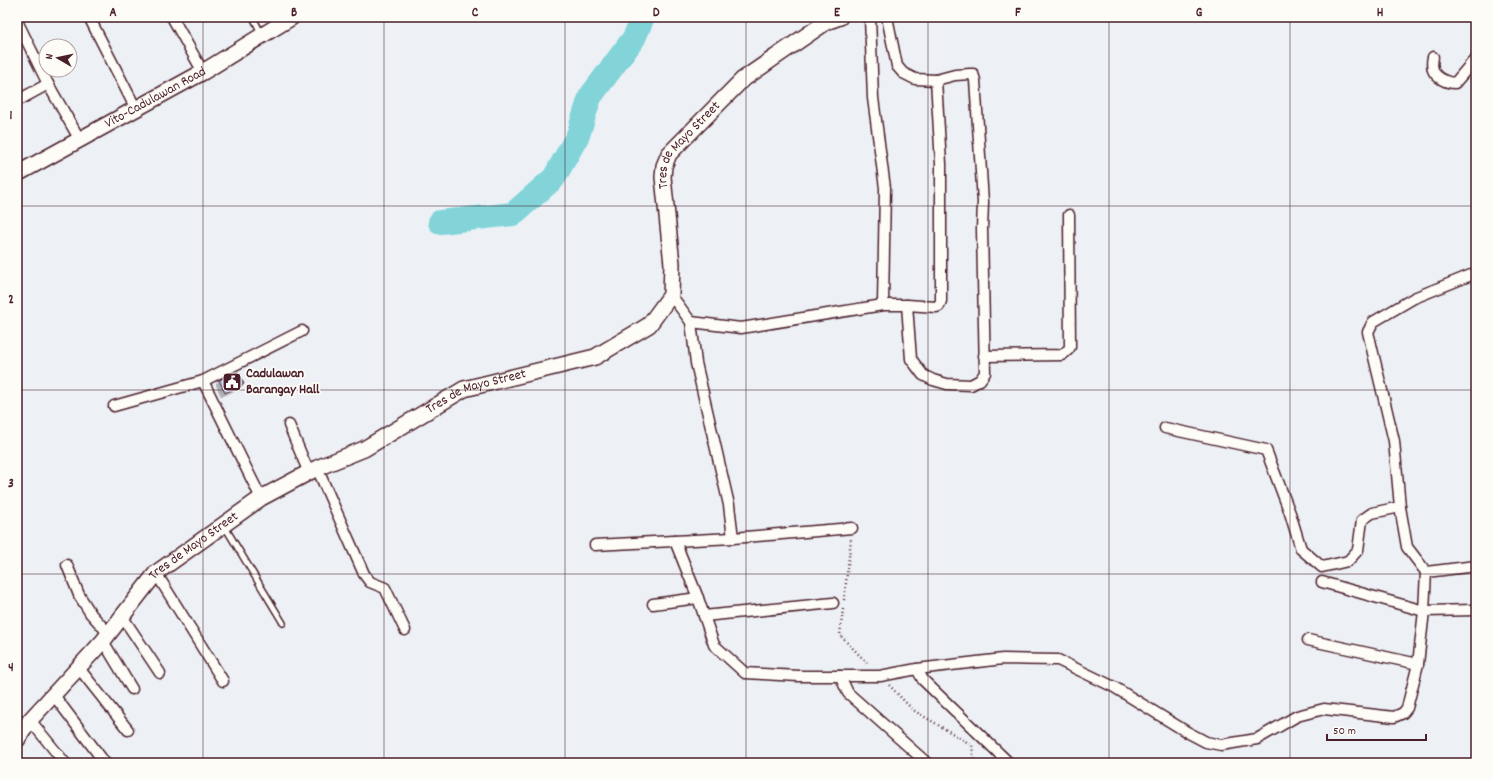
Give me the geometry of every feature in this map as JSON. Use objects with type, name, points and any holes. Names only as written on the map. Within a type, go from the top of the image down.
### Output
[{"type":"street","points":[[89,17],[136,109]]},
{"type":"street","points":[[172,17],[203,72]]},
{"type":"street","name":"Vito-Cadulawan Road","points":[[17,174],[203,72],[292,17]]},
{"type":"street","name":"Tres de Mayo Street","points":[[17,740],[30,720],[106,638],[156,573],[261,498],[313,471],[364,449],[464,389],[595,357],[649,325],[671,295],[672,264],[663,177],[664,166],[669,154],[742,80],[826,22],[840,17]]},
{"type":"street","points":[[870,17],[873,98],[884,188],[883,305]]},
{"type":"street","points":[[887,17],[897,66],[903,73],[915,79],[936,80],[955,75],[973,74],[975,80],[983,202],[984,373],[980,380],[972,385],[947,384],[923,375],[910,359],[907,305]]},
{"type":"street","points":[[17,21],[48,84],[80,140]]},
{"type":"street","points":[[1432,57],[1432,69],[1437,76],[1452,83],[1455,83],[1476,58]]},
{"type":"street","points":[[692,322],[741,328],[883,305],[939,306],[941,301],[941,164],[936,80]]},
{"type":"street","points":[[17,101],[48,84]]},
{"type":"street","points":[[984,356],[1062,355],[1070,347],[1069,215]]},
{"type":"street","points":[[675,541],[698,598],[714,645],[745,673],[799,676],[880,676],[958,663],[1003,659],[1058,660],[1114,687],[1206,742],[1221,745],[1257,739],[1296,716],[1324,709],[1394,718],[1399,716],[1407,708],[1410,701],[1418,664],[1424,611],[1426,572],[1407,547],[1400,507],[1394,441],[1368,332],[1372,322],[1414,298],[1476,273]]},
{"type":"street","points":[[671,295],[692,322],[696,363],[729,504],[733,538]]},
{"type":"street","points":[[114,406],[202,381],[302,331]]},
{"type":"street","points":[[202,381],[261,498]]},
{"type":"street","points":[[289,425],[364,574],[370,582],[385,588],[405,630]]},
{"type":"street","points":[[1165,428],[1266,450],[1290,513],[1301,549],[1322,567],[1348,561],[1358,550],[1362,520],[1372,513],[1400,507]]},
{"type":"street","points":[[595,545],[733,538],[852,528]]},
{"type":"street","points":[[67,565],[79,595],[106,638],[132,689]]},
{"type":"street","points":[[1426,572],[1476,566]]},
{"type":"street","points":[[156,573],[224,681]]},
{"type":"street","points":[[1322,582],[1424,611],[1476,610]]},
{"type":"street","points":[[653,604],[698,598]]},
{"type":"street","points":[[704,616],[833,602]]},
{"type":"street","points":[[122,616],[160,673]]},
{"type":"street","points":[[1308,640],[1418,664]]},
{"type":"street","points":[[78,667],[128,730]]},
{"type":"street","points":[[917,669],[923,680],[1007,760]]},
{"type":"street","points":[[840,676],[848,693],[927,763]]},
{"type":"street","points":[[53,694],[105,763]]},
{"type":"street","points":[[30,720],[65,763]]},
{"type":"lane","points":[[253,17],[262,35]]},
{"type":"lane","points":[[223,524],[283,623]]},
{"type":"path","points":[[852,528],[840,635],[913,710],[972,744],[974,763]]},
{"type":"building","name":"Cadulawan Barangay Hall","points":[[238,372],[244,384],[225,393],[219,380]]},
{"type":"waterway","points":[[440,222],[513,214],[554,178],[578,135],[590,97],[634,38],[643,17]]},
{"type":"place","name":"Cadulawan Barangay Hall","points":[[232,382]]}]
